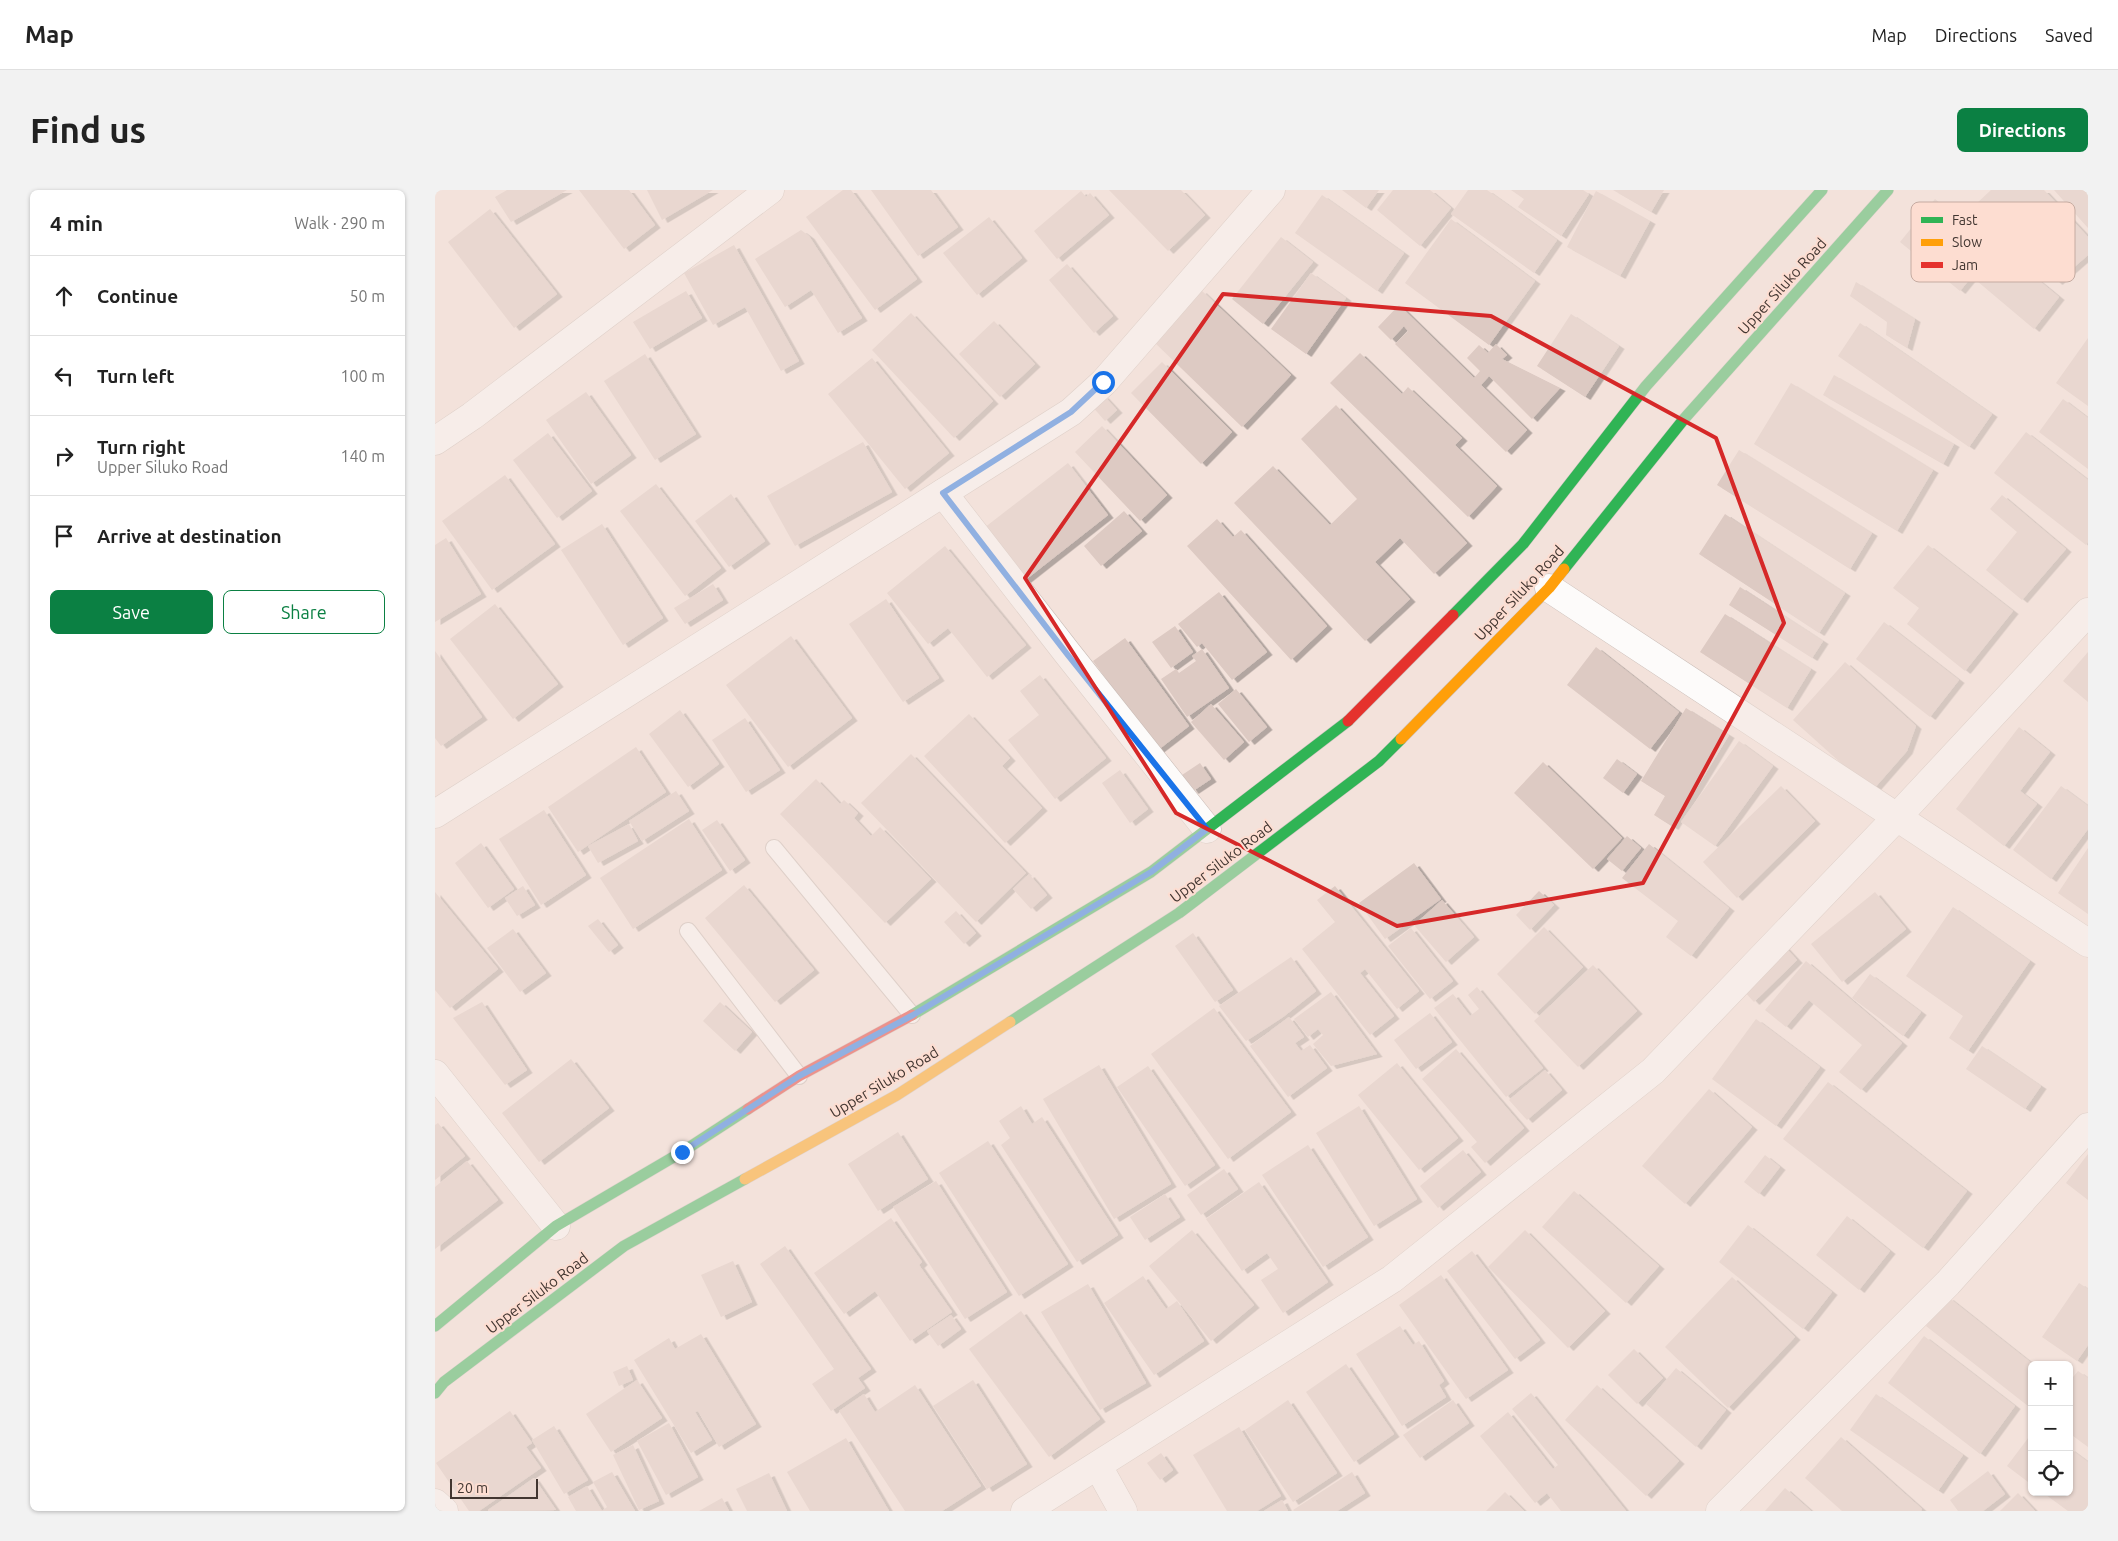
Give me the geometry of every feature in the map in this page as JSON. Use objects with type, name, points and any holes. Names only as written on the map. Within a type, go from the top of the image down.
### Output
[{"type":"main road","name":"Upper Siluko Road","points":[[435,1326],[556,1226],[682,1152],[799,1076],[913,1015],[1151,872],[1345,723],[1523,544],[1646,386],[1822,190]]},
{"type":"main road","name":"Upper Siluko Road","points":[[435,1393],[444,1382],[624,1246],[897,1095],[1179,913],[1379,761],[1549,588],[1685,418],[1888,190]]},
{"type":"street","points":[[435,441],[472,416],[770,190]]},
{"type":"street","points":[[435,814],[1071,412],[1103,382],[1271,190]]},
{"type":"street","points":[[943,493],[1067,654],[1207,829]]},
{"type":"street","points":[[1549,588],[2088,943]]},
{"type":"street","points":[[1025,1511],[1392,1279],[1653,1071],[1897,816],[2088,612]]},
{"type":"street","points":[[435,1074],[556,1226]]},
{"type":"street","points":[[1720,1511],[1948,1283],[2088,1127]]},
{"type":"street","points":[[1098,1466],[1123,1511]]},
{"type":"street","points":[[435,1503],[444,1511]]},
{"type":"lane","points":[[774,848],[913,1015]]},
{"type":"lane","points":[[689,931],[799,1076]]},
{"type":"highlighted area","points":[[1223,294],[1491,316],[1716,438],[1784,623],[1643,883],[1397,926],[1176,813],[1025,578]]},
{"type":"building","points":[[507,190],[567,190],[511,222],[495,197]]},
{"type":"building","points":[[579,190],[629,190],[655,225],[624,249]]},
{"type":"building","points":[[647,190],[713,190],[662,220]]},
{"type":"building","points":[[843,190],[851,190],[917,279],[875,310],[806,217]]},
{"type":"building","points":[[871,190],[931,190],[958,227],[918,256]]},
{"type":"building","points":[[1109,190],[1181,190],[1205,215],[1168,251]]},
{"type":"building","points":[[1342,190],[1379,190],[1366,208]]},
{"type":"building","points":[[1393,190],[1430,190],[1451,208],[1420,246],[1377,210]]},
{"type":"building","points":[[1468,190],[1487,190],[1557,240],[1534,273],[1451,214]]},
{"type":"building","points":[[1511,190],[1583,190],[1589,194],[1561,236],[1518,207],[1524,199]]},
{"type":"building","points":[[1613,190],[1664,190],[1651,212]]},
{"type":"building","points":[[1991,190],[2044,190],[2055,202],[1978,202]]},
{"type":"building","points":[[2054,190],[2088,190],[2088,228],[2075,213],[2075,202],[2065,202]]},
{"type":"building","points":[[1081,191],[1086,197],[1090,193],[1109,215],[1057,259],[1034,231]]},
{"type":"building","points":[[1596,191],[1650,221],[1620,276],[1567,247]]},
{"type":"building","points":[[1322,195],[1404,253],[1377,291],[1295,233]]},
{"type":"building","points":[[490,209],[557,294],[514,328],[448,242]]},
{"type":"building","points":[[989,217],[1022,258],[977,295],[943,253]]},
{"type":"building","points":[[1451,219],[1535,281],[1489,345],[1405,283]]},
{"type":"building","points":[[2075,223],[2088,237],[2088,255],[2075,266]]},
{"type":"building","points":[[1911,228],[1911,251],[1900,242]]},
{"type":"building","points":[[801,230],[809,236],[862,318],[838,333],[811,290],[785,307],[755,259]]},
{"type":"building","points":[[1281,237],[1313,262],[1263,324],[1232,299]]},
{"type":"building","points":[[734,245],[799,361],[781,371],[745,307],[713,325],[684,273]]},
{"type":"building","points":[[1067,264],[1113,316],[1094,333],[1049,280]]},
{"type":"building","points":[[1311,273],[1346,298],[1306,354],[1271,329]]},
{"type":"building","points":[[1856,282],[1915,319],[1907,348],[1886,335],[1887,322],[1850,296]]},
{"type":"building","points":[[1949,282],[1967,282],[1960,291]]},
{"type":"building","points":[[1978,282],[2041,282],[2059,297],[2034,329]]},
{"type":"building","points":[[1201,290],[1291,375],[1242,427],[1153,341]]},
{"type":"building","points":[[686,291],[702,318],[650,349],[633,322]]},
{"type":"building","points":[[1399,305],[1474,378],[1480,371],[1467,358],[1479,345],[1488,353],[1496,344],[1507,355],[1502,359],[1560,388],[1532,419],[1489,376],[1481,385],[1527,430],[1506,452],[1395,344],[1408,331],[1404,326],[1391,340],[1378,327]]},
{"type":"building","points":[[911,313],[993,401],[954,438],[872,350]]},
{"type":"building","points":[[1571,314],[1619,346],[1585,397],[1537,366]]},
{"type":"building","points":[[994,321],[1035,364],[1000,397],[959,354]]},
{"type":"building","points":[[1860,323],[1992,414],[1969,447],[1838,356]]},
{"type":"building","points":[[2088,338],[2088,406],[2056,383]]},
{"type":"building","points":[[1360,353],[1402,394],[1408,387],[1462,438],[1455,445],[1497,486],[1468,517],[1330,383]]},
{"type":"building","points":[[645,354],[696,434],[655,460],[604,381]]},
{"type":"building","points":[[872,358],[949,453],[905,489],[828,394]]},
{"type":"building","points":[[1162,362],[1232,432],[1201,464],[1131,393]]},
{"type":"building","points":[[1834,375],[1954,444],[1943,464],[1823,395]]},
{"type":"building","points":[[1791,383],[1933,470],[1897,531],[1754,444]]},
{"type":"building","points":[[586,392],[631,455],[591,484],[546,420]]},
{"type":"building","points":[[1103,395],[1117,410],[1105,421],[1091,405]]},
{"type":"building","points":[[2063,399],[2088,418],[2088,469],[2039,432]]},
{"type":"building","points":[[1336,405],[1467,543],[1434,574],[1400,538],[1375,562],[1410,599],[1365,641],[1234,503],[1273,466],[1330,525],[1357,499],[1301,439]]},
{"type":"building","points":[[1102,426],[1167,495],[1140,521],[1075,452]]},
{"type":"building","points":[[2026,432],[2088,480],[2088,542],[2086,545],[1994,473]]},
{"type":"building","points":[[548,433],[592,491],[557,518],[513,460]]},
{"type":"building","points":[[863,442],[892,492],[795,546],[767,496]]},
{"type":"building","points":[[1739,450],[1872,533],[1850,569],[1717,485]]},
{"type":"building","points":[[1068,463],[1108,515],[1024,581],[984,528]]},
{"type":"building","points":[[505,475],[555,544],[492,590],[442,521]]},
{"type":"building","points":[[656,484],[721,568],[685,596],[620,511]]},
{"type":"building","points":[[731,494],[765,541],[729,567],[695,521]]},
{"type":"building","points":[[2002,495],[2066,549],[2022,600],[1986,570],[2017,532],[1990,509]]},
{"type":"building","points":[[1124,511],[1142,531],[1101,566],[1084,546]]},
{"type":"building","points":[[1725,514],[1845,593],[1819,633],[1699,554]]},
{"type":"building","points":[[1217,519],[1233,537],[1241,530],[1327,626],[1291,660],[1187,546]]},
{"type":"building","points":[[602,524],[663,618],[623,645],[561,550]]},
{"type":"building","points":[[446,538],[481,594],[435,622],[435,545]]},
{"type":"building","points":[[1928,545],[2013,611],[1965,671],[1907,624],[1919,608],[1893,588]]},
{"type":"building","points":[[945,546],[1026,645],[987,677],[948,628],[928,644],[887,593]]},
{"type":"building","points":[[713,584],[723,600],[685,624],[674,608]]},
{"type":"building","points":[[1740,587],[1823,641],[1812,658],[1729,605]]},
{"type":"building","points":[[1219,592],[1267,652],[1232,680],[1202,643],[1197,647],[1178,624]]},
{"type":"building","points":[[886,599],[939,678],[903,702],[849,624]]},
{"type":"building","points":[[495,604],[558,684],[513,719],[450,639]]},
{"type":"building","points":[[1725,614],[1811,669],[1787,708],[1700,652]]},
{"type":"building","points":[[1884,622],[1959,680],[1930,717],[1856,659]]},
{"type":"building","points":[[1175,626],[1193,652],[1171,668],[1152,642]]},
{"type":"building","points":[[791,636],[852,718],[788,767],[726,685]]},
{"type":"building","points":[[1125,638],[1189,726],[1158,750],[1093,661]]},
{"type":"building","points":[[1596,647],[1679,712],[1650,749],[1567,685]]},
{"type":"building","points":[[1202,649],[1229,688],[1187,717],[1161,679],[1176,669],[1179,673],[1196,661],[1192,656]]},
{"type":"building","points":[[435,651],[482,717],[441,746],[435,738]]},
{"type":"building","points":[[2088,652],[2088,702],[2063,681]]},
{"type":"building","points":[[1845,662],[1916,726],[1907,751],[1872,791],[1793,720]]},
{"type":"building","points":[[1040,675],[1106,758],[1055,799],[1008,740],[1039,715],[1020,691]]},
{"type":"building","points":[[1236,689],[1267,727],[1249,742],[1218,704]]},
{"type":"building","points":[[1211,704],[1244,742],[1224,760],[1191,722]]},
{"type":"building","points":[[1686,708],[1729,735],[1673,827],[1654,815],[1665,796],[1641,781]]},
{"type":"building","points":[[680,710],[719,764],[688,787],[649,734]]},
{"type":"building","points":[[969,714],[1010,758],[1002,766],[1042,808],[1005,843],[924,756]]},
{"type":"building","points":[[745,718],[780,770],[746,792],[712,740]]},
{"type":"building","points":[[2019,727],[2050,752],[2020,791],[2037,804],[2004,846],[1956,809]]},
{"type":"building","points":[[1739,741],[1773,766],[1715,846],[1681,822]]},
{"type":"building","points":[[636,747],[666,792],[578,852],[548,807]]},
{"type":"building","points":[[911,754],[1026,873],[976,922],[861,803]]},
{"type":"building","points":[[1617,759],[1637,774],[1623,793],[1603,778]]},
{"type":"building","points":[[1543,762],[1622,838],[1593,869],[1514,793]]},
{"type":"building","points":[[1200,763],[1211,779],[1193,791],[1182,775]]},
{"type":"building","points":[[1120,770],[1148,809],[1130,823],[1102,783]]},
{"type":"building","points":[[816,779],[840,804],[844,800],[858,813],[854,818],[871,836],[880,827],[931,879],[885,923],[780,814]]},
{"type":"building","points":[[1781,786],[1815,821],[1737,898],[1703,862]]},
{"type":"building","points":[[2061,786],[2088,806],[2088,829],[2051,879],[2013,850]]},
{"type":"building","points":[[676,791],[689,811],[642,841],[629,821]]},
{"type":"building","points":[[544,810],[586,875],[541,905],[499,839]]},
{"type":"building","points":[[689,819],[722,870],[633,929],[600,878]]},
{"type":"building","points":[[717,820],[745,860],[730,871],[702,830]]},
{"type":"building","points":[[629,824],[638,841],[598,863],[588,846]]},
{"type":"building","points":[[1627,836],[1641,848],[1622,871],[1607,859]]},
{"type":"building","points":[[481,843],[514,889],[488,908],[455,863]]},
{"type":"building","points":[[1649,844],[1729,908],[1691,956],[1666,937],[1678,921],[1622,878]]},
{"type":"building","points":[[2088,848],[2088,914],[2058,893]]},
{"type":"building","points":[[1414,863],[1441,899],[1385,939],[1359,903]]},
{"type":"building","points":[[1029,874],[1047,895],[1031,909],[1013,889]]},
{"type":"building","points":[[744,885],[814,970],[775,1002],[705,918]]},
{"type":"building","points":[[523,886],[535,905],[517,916],[505,898]]},
{"type":"building","points":[[1335,886],[1419,991],[1397,1009],[1365,969],[1360,973],[1394,1016],[1370,1035],[1302,949],[1335,922],[1317,900]]},
{"type":"building","points":[[1539,891],[1554,905],[1530,930],[1516,915]]},
{"type":"building","points":[[435,892],[498,969],[450,1008],[435,990]]},
{"type":"building","points":[[1875,892],[1906,929],[1842,982],[1811,944]]},
{"type":"building","points":[[1442,900],[1474,937],[1446,962],[1414,925]]},
{"type":"building","points":[[1953,907],[2030,961],[1968,1051],[1949,1038],[1963,1016],[1906,976]]},
{"type":"building","points":[[956,911],[976,933],[964,944],[944,922]]},
{"type":"building","points":[[598,919],[618,945],[609,952],[588,926]]},
{"type":"building","points":[[1544,927],[1583,967],[1535,1014],[1497,974]]},
{"type":"building","points":[[1411,928],[1453,981],[1430,999],[1388,946]]},
{"type":"building","points":[[513,929],[546,973],[520,992],[487,948]]},
{"type":"building","points":[[1193,933],[1233,990],[1215,1002],[1175,946]]},
{"type":"building","points":[[1784,946],[1797,960],[1754,1002],[1741,988]]},
{"type":"building","points":[[1291,957],[1316,991],[1283,1017],[1246,1041],[1219,1006]]},
{"type":"building","points":[[1806,961],[1902,1043],[1861,1090],[1839,1072],[1862,1045],[1809,1000],[1786,1027],[1765,1010]]},
{"type":"building","points":[[1593,965],[1637,1011],[1578,1067],[1534,1021]]},
{"type":"building","points":[[1870,974],[1921,1012],[1903,1036],[1852,998]]},
{"type":"building","points":[[1477,987],[1543,1068],[1506,1097],[1434,1008],[1453,994],[1470,1016],[1479,1009],[1468,995]]},
{"type":"building","points":[[1331,992],[1377,1054],[1331,1066],[1313,1044],[1323,1035],[1318,1029],[1308,1037],[1294,1019]]},
{"type":"building","points":[[482,1002],[527,1070],[505,1085],[453,1018]]},
{"type":"building","points":[[720,1002],[752,1032],[735,1051],[703,1021]]},
{"type":"building","points":[[1214,1008],[1291,1112],[1228,1159],[1151,1054]]},
{"type":"building","points":[[1430,1013],[1452,1042],[1416,1069],[1394,1040]]},
{"type":"building","points":[[1289,1017],[1304,1037],[1295,1043],[1301,1051],[1310,1045],[1327,1068],[1288,1097],[1250,1046]]},
{"type":"building","points":[[1756,1019],[1820,1067],[1776,1126],[1712,1079]]},
{"type":"building","points":[[1982,1046],[2041,1086],[2025,1109],[1966,1069]]},
{"type":"building","points":[[1456,1049],[1524,1128],[1485,1163],[1471,1147],[1477,1142],[1422,1079]]},
{"type":"building","points":[[571,1059],[609,1108],[539,1162],[502,1113]]},
{"type":"building","points":[[1397,1063],[1458,1138],[1419,1170],[1358,1095]]},
{"type":"building","points":[[1099,1065],[1171,1184],[1114,1219],[1043,1099]]},
{"type":"building","points":[[1148,1066],[1215,1165],[1185,1186],[1117,1087]]},
{"type":"building","points":[[1545,1070],[1562,1090],[1527,1120],[1509,1100]]},
{"type":"building","points":[[1828,1082],[1967,1191],[1923,1248],[1783,1139]]},
{"type":"building","points":[[1709,1089],[1752,1127],[1685,1204],[1642,1166]]},
{"type":"building","points":[[1021,1106],[1032,1124],[1042,1117],[1118,1235],[1077,1262],[1001,1145],[1010,1138],[999,1121]]},
{"type":"building","points":[[1359,1106],[1417,1199],[1374,1226],[1316,1133]]},
{"type":"building","points":[[438,1123],[465,1156],[435,1180],[435,1125]]},
{"type":"building","points":[[898,1132],[928,1179],[878,1211],[848,1164]]},
{"type":"building","points":[[988,1141],[1068,1264],[1019,1296],[939,1173]]},
{"type":"building","points":[[1308,1145],[1368,1237],[1323,1267],[1262,1175]]},
{"type":"building","points":[[1463,1150],[1481,1172],[1438,1208],[1420,1186]]},
{"type":"building","points":[[2088,1154],[2088,1200],[2066,1183]]},
{"type":"building","points":[[1765,1155],[1780,1167],[1759,1194],[1744,1182]]},
{"type":"building","points":[[467,1161],[498,1200],[435,1249],[435,1187]]},
{"type":"building","points":[[1224,1169],[1238,1189],[1201,1215],[1187,1195]]},
{"type":"building","points":[[936,1181],[1007,1292],[965,1319],[893,1207]]},
{"type":"building","points":[[1259,1182],[1328,1282],[1283,1313],[1261,1280],[1278,1269],[1267,1253],[1242,1271],[1206,1219]]},
{"type":"building","points":[[1574,1191],[1659,1266],[1626,1303],[1542,1227]]},
{"type":"building","points":[[1165,1194],[1180,1217],[1145,1240],[1130,1217]]},
{"type":"building","points":[[1847,1216],[1890,1251],[1859,1290],[1816,1255]]},
{"type":"building","points":[[891,1218],[922,1262],[919,1265],[952,1312],[910,1341],[875,1291],[844,1314],[814,1273]]},
{"type":"building","points":[[1748,1225],[1832,1292],[1803,1329],[1719,1262]]},
{"type":"building","points":[[1192,1230],[1254,1305],[1211,1341],[1149,1266]]},
{"type":"building","points":[[1525,1230],[1605,1311],[1568,1348],[1488,1267]]},
{"type":"building","points":[[785,1246],[871,1369],[858,1378],[865,1388],[831,1411],[812,1384],[834,1369],[760,1264]]},
{"type":"building","points":[[1472,1251],[1540,1340],[1515,1359],[1447,1271]]},
{"type":"building","points":[[733,1261],[752,1302],[721,1317],[701,1275]]},
{"type":"building","points":[[1441,1275],[1508,1370],[1466,1399],[1399,1305]]},
{"type":"building","points":[[1143,1276],[1166,1309],[1177,1301],[1204,1341],[1154,1375],[1104,1303]]},
{"type":"building","points":[[1732,1277],[1795,1337],[1728,1408],[1665,1347]]},
{"type":"building","points":[[2079,1283],[2088,1289],[2088,1345],[2077,1361],[2042,1337]]},
{"type":"building","points":[[1088,1284],[1146,1383],[1100,1410],[1041,1312]]},
{"type":"building","points":[[1948,1297],[2029,1361],[2028,1406],[1926,1326]]},
{"type":"building","points":[[1021,1311],[1100,1419],[1049,1457],[969,1349]]},
{"type":"building","points":[[951,1315],[961,1329],[938,1346],[927,1331]]},
{"type":"building","points":[[1400,1326],[1413,1345],[1419,1341],[1444,1381],[1439,1385],[1446,1397],[1402,1426],[1356,1354]]},
{"type":"building","points":[[701,1334],[756,1424],[719,1447],[698,1411],[695,1412],[712,1440],[691,1453],[634,1360],[669,1338],[675,1349]]},
{"type":"building","points":[[1924,1336],[2015,1406],[1980,1454],[1888,1383]]},
{"type":"building","points":[[1634,1349],[1663,1378],[1637,1404],[1608,1375]]},
{"type":"building","points":[[1346,1364],[1394,1434],[1354,1462],[1306,1392]]},
{"type":"building","points":[[627,1366],[633,1380],[619,1386],[613,1372]]},
{"type":"building","points":[[1676,1368],[1726,1410],[1696,1447],[1646,1404]]},
{"type":"building","points":[[2078,1371],[2088,1378],[2088,1447],[2073,1436],[2073,1377]]},
{"type":"building","points":[[637,1380],[662,1418],[611,1452],[586,1414]]},
{"type":"building","points":[[973,1380],[1027,1464],[987,1489],[933,1406]]},
{"type":"building","points":[[915,1385],[981,1486],[942,1511],[905,1511],[839,1411],[864,1394],[875,1412]]},
{"type":"building","points":[[1597,1385],[1679,1461],[1646,1496],[1565,1420]]},
{"type":"building","points":[[1531,1393],[1626,1511],[1561,1511],[1547,1493],[1535,1503],[1480,1436],[1508,1412],[1553,1469],[1558,1465],[1512,1409]]},
{"type":"building","points":[[1876,1394],[1963,1455],[1938,1491],[1850,1430]]},
{"type":"building","points":[[1288,1400],[1337,1473],[1293,1502],[1245,1430]]},
{"type":"building","points":[[1453,1400],[1469,1423],[1420,1458],[1403,1435]]},
{"type":"building","points":[[510,1411],[532,1443],[526,1447],[541,1468],[479,1511],[469,1511],[436,1463]]},
{"type":"building","points":[[669,1423],[698,1477],[666,1495],[637,1441]]},
{"type":"building","points":[[554,1426],[588,1480],[564,1494],[532,1440]]},
{"type":"building","points":[[1239,1427],[1281,1496],[1257,1511],[1227,1511],[1193,1455]]},
{"type":"building","points":[[1841,1437],[1922,1509],[1921,1511],[1842,1511],[1805,1478]]},
{"type":"building","points":[[846,1438],[889,1511],[810,1511],[787,1472]]},
{"type":"building","points":[[2028,1438],[2028,1482],[2007,1466]]},
{"type":"building","points":[[633,1445],[659,1501],[639,1510],[613,1455]]},
{"type":"building","points":[[2073,1451],[2088,1462],[2088,1511],[2068,1511],[2047,1496],[2073,1496]]},
{"type":"building","points":[[1161,1453],[1173,1470],[1160,1480],[1147,1463]]},
{"type":"building","points":[[1988,1471],[2005,1494],[1983,1511],[1958,1511],[1950,1500]]},
{"type":"building","points":[[612,1472],[635,1511],[602,1511],[607,1507],[593,1482]]},
{"type":"building","points":[[1352,1472],[1365,1493],[1337,1511],[1293,1510]]},
{"type":"building","points":[[769,1473],[787,1511],[747,1511],[736,1489]]},
{"type":"building","points":[[534,1478],[556,1510],[488,1511],[488,1510]]},
{"type":"building","points":[[587,1486],[602,1511],[576,1511],[568,1497]]},
{"type":"building","points":[[1785,1488],[1811,1511],[1765,1511]]},
{"type":"building","points":[[1505,1492],[1524,1511],[1486,1511]]},
{"type":"building","points":[[2018,1493],[2035,1511],[2000,1511]]},
{"type":"building","points":[[722,1498],[729,1511],[699,1511]]},
{"type":"building","points":[[1282,1500],[1288,1511],[1264,1511]]},
{"type":"traffic: fast","points":[[1453,615],[1523,544],[1646,386],[1822,190]]},
{"type":"traffic: fast","points":[[1564,569],[1684,419],[1888,190]]},
{"type":"traffic: fast","points":[[912,1015],[1151,872],[1348,721]]},
{"type":"traffic: fast","points":[[1010,1022],[1179,913],[1379,761],[1401,739]]},
{"type":"traffic: fast","points":[[435,1326],[556,1226],[682,1152],[748,1109]]},
{"type":"traffic: fast","points":[[435,1393],[444,1382],[624,1246],[745,1179]]},
{"type":"traffic: slow","points":[[1401,739],[1549,588],[1564,569]]},
{"type":"traffic: slow","points":[[745,1179],[897,1095],[1010,1022]]},
{"type":"traffic: jam","points":[[1348,721],[1453,615]]},
{"type":"traffic: jam","points":[[748,1109],[799,1076],[912,1015]]},
{"type":"route","points":[[682,1152],[799,1076],[913,1015],[1151,872],[1207,829],[1067,654],[943,493],[1071,412],[1103,382]]}]
